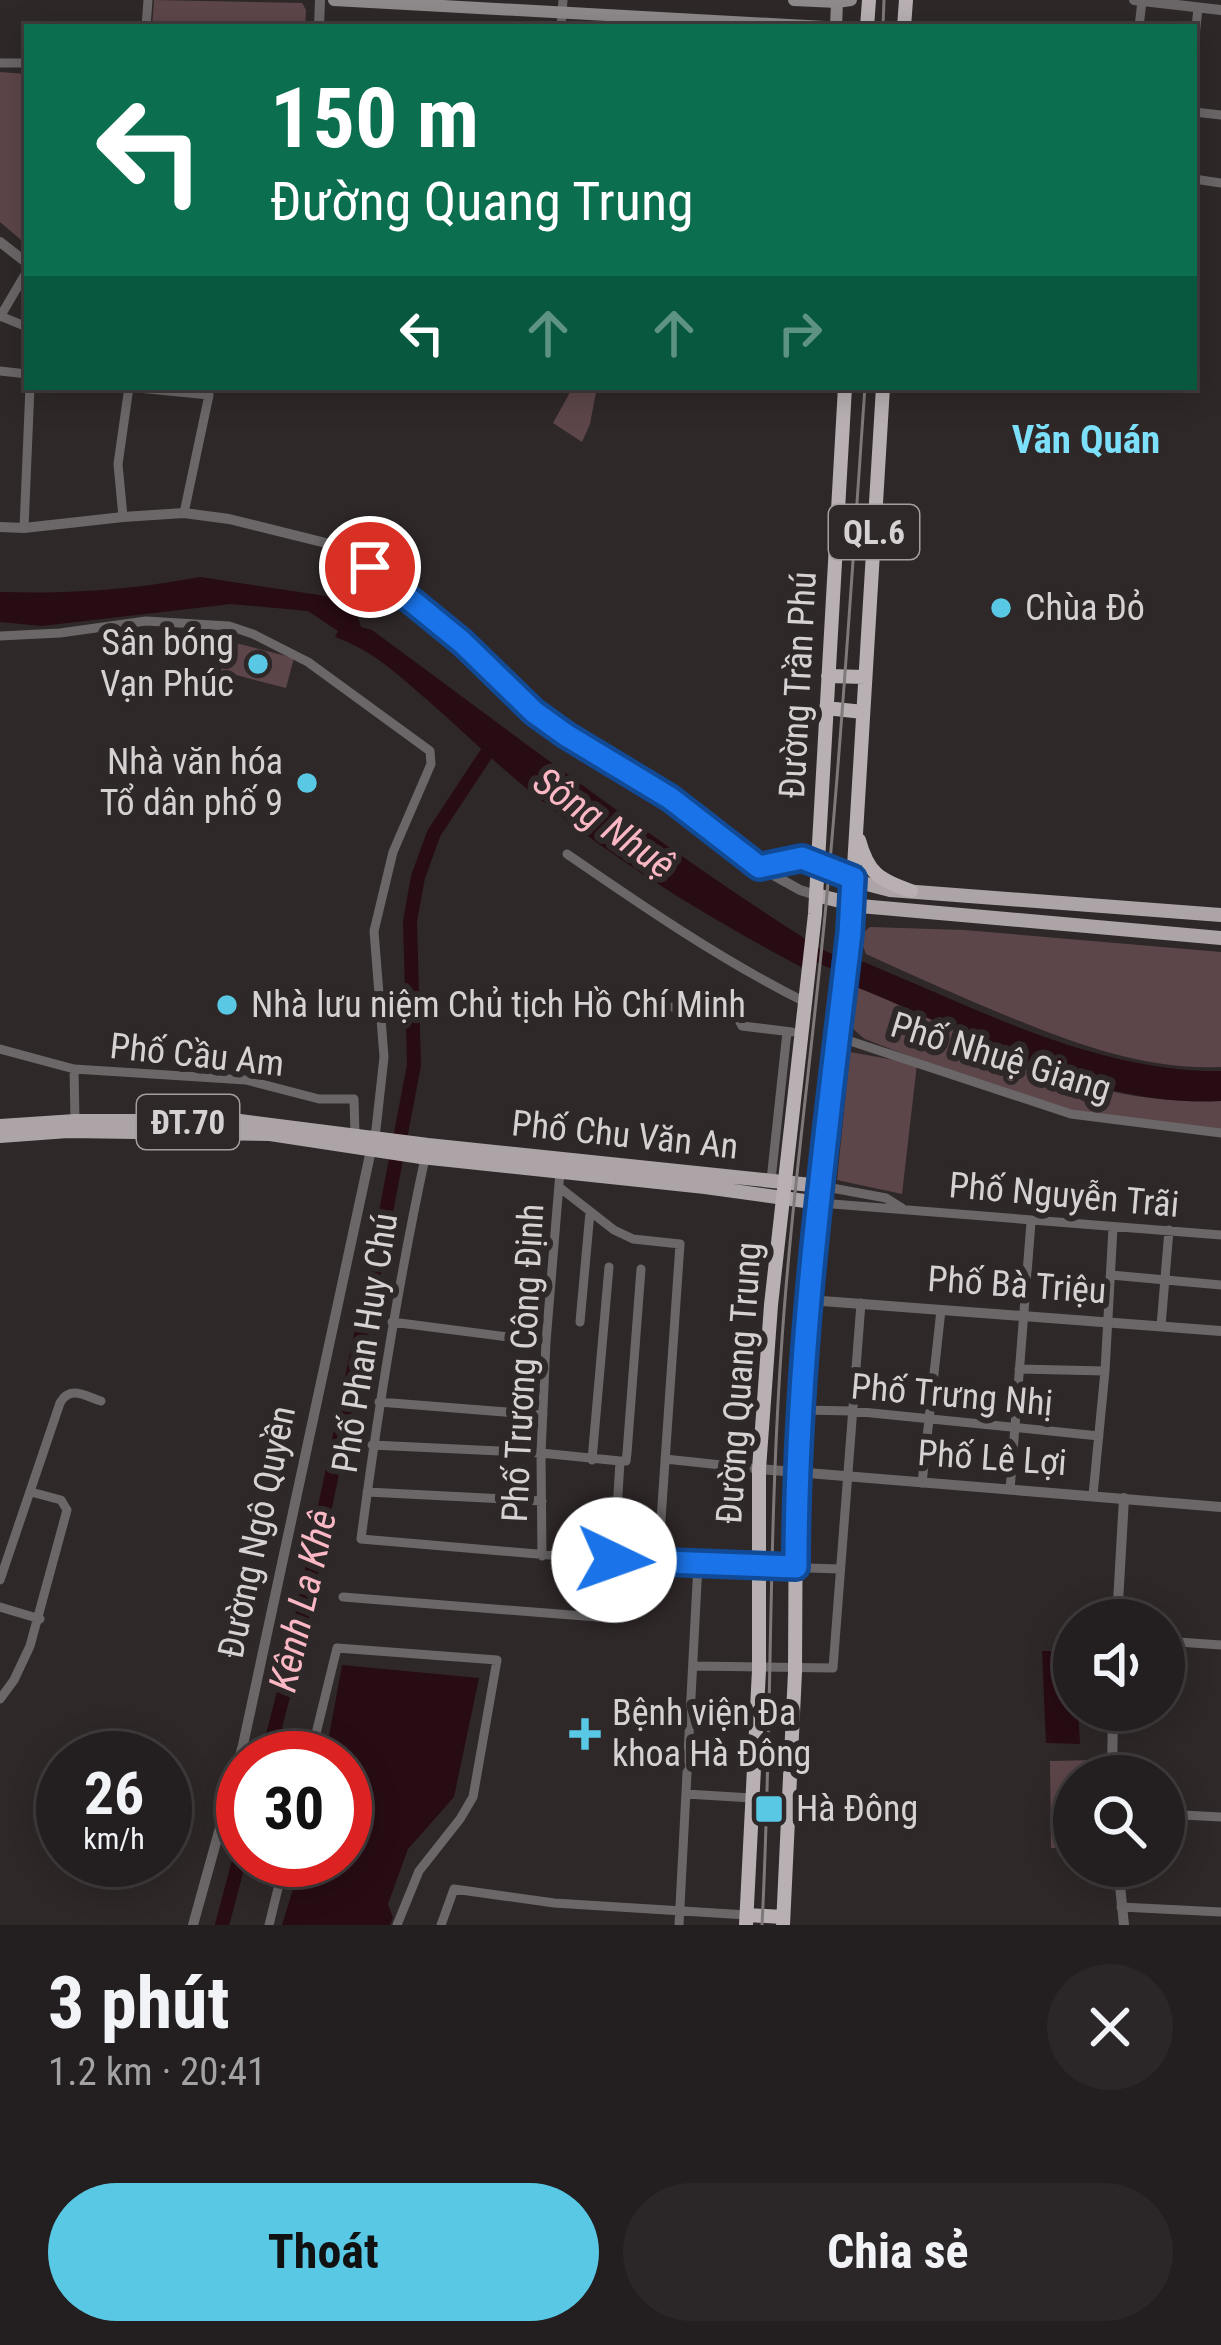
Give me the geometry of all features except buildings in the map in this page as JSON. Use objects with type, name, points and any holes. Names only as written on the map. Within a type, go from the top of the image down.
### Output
[{"type":"highway","name":"Đường Trần Phú","points":[[806,996],[815,914],[845,390]]},
{"type":"highway","name":"Đường Trần Phú","points":[[842,1005],[883,390]]},
{"type":"highway","points":[[828,676],[865,677]]},
{"type":"highway","points":[[826,709],[863,712]]},
{"type":"highway","points":[[856,830],[869,867],[890,884],[911,891]]},
{"type":"highway","name":"Đường Quang Trung","points":[[746,1920],[758,1666],[759,1469],[777,1188],[794,1033],[806,996]]},
{"type":"highway","name":"Đường Quang Trung","points":[[783,1921],[796,1668],[796,1472],[809,1300],[824,1203],[842,1005]]},
{"type":"highway","points":[[746,1920],[783,1921]]},
{"type":"main road","points":[[334,0],[703,24]]},
{"type":"main road","points":[[794,0],[844,1]]},
{"type":"main road","points":[[816,895],[922,913],[1214,937],[1215,914],[890,890],[818,862]]},
{"type":"main road","points":[[1121,928],[1123,907]]},
{"type":"main road","name":"ĐT.70","points":[[0,1136],[75,1121],[240,1121],[424,1151]]},
{"type":"main road","name":"ĐT.70","points":[[0,1126],[355,1135],[376,1144]]},
{"type":"main road","name":"Phố Chu Văn An","points":[[424,1151],[777,1188],[825,1187]]},
{"type":"main road","name":"Phố Chu Văn An","points":[[476,1157],[559,1179],[619,1172]]},
{"type":"main road","name":"Phố Chu Văn An","points":[[777,1188],[824,1203]]},
{"type":"street","points":[[1140,0],[1221,10]]},
{"type":"street","points":[[1196,24],[1198,8]]},
{"type":"street","points":[[0,242],[24,264]]},
{"type":"street","points":[[0,316],[24,272]]},
{"type":"street","points":[[24,529],[30,390]]},
{"type":"street","points":[[123,517],[118,464],[129,390]]},
{"type":"street","points":[[184,513],[214,391]]},
{"type":"street","points":[[0,527],[24,529],[184,513],[328,543],[370,567],[462,642],[534,712],[670,798],[759,867],[816,895]]},
{"type":"street","points":[[0,636],[146,621],[230,626],[308,662],[430,751],[431,764],[393,852],[374,931],[384,1058],[376,1144]]},
{"type":"street","points":[[567,854],[761,980],[806,996]]},
{"type":"street","points":[[759,867],[802,858],[818,862]]},
{"type":"street","points":[[670,1007],[734,1010],[742,1026],[794,1033]]},
{"type":"street","name":"Phố Nhuệ Giang","points":[[838,1036],[1071,1114],[1221,1133]]},
{"type":"street","name":"Phố Cầu Am","points":[[0,1049],[74,1069],[245,1080],[319,1099],[354,1099],[355,1135]]},
{"type":"street","points":[[74,1069],[75,1121]]},
{"type":"street","name":"Đường Ngô Quyền","points":[[193,1925],[243,1745],[376,1144]]},
{"type":"street","name":"Phố Phan Huy Chú","points":[[424,1151],[392,1322],[361,1538],[542,1556]]},
{"type":"street","points":[[559,1179],[590,1212],[633,1239],[680,1244],[658,1562]]},
{"type":"street","name":"Phố Trương Công Định","points":[[542,1556],[546,1342],[559,1179]]},
{"type":"street","name":"Phố Nguyễn Trãi","points":[[825,1187],[886,1198],[902,1208]]},
{"type":"street","name":"Phố Nguyễn Trãi","points":[[824,1203],[1221,1235]]},
{"type":"street","points":[[580,1322],[590,1212]]},
{"type":"street","points":[[1010,1490],[1031,1222]]},
{"type":"street","points":[[1093,1495],[1113,1228]]},
{"type":"street","points":[[1161,1326],[1169,1230]]},
{"type":"street","points":[[592,1460],[609,1267]]},
{"type":"street","points":[[372,1445],[626,1461],[641,1269]]},
{"type":"street","points":[[1111,1275],[1221,1285]]},
{"type":"street","name":"Phố Bà Triệu","points":[[809,1300],[1221,1330]]},
{"type":"street","points":[[693,1666],[833,1668],[861,1303]]},
{"type":"street","points":[[922,1483],[941,1310]]},
{"type":"street","points":[[392,1322],[546,1342]]},
{"type":"street","points":[[1019,1369],[1105,1371]]},
{"type":"street","points":[[0,1580],[64,1394],[101,1401]]},
{"type":"street","points":[[379,1402],[543,1415]]},
{"type":"street","name":"Phố Trưng Nhị","points":[[801,1410],[1099,1436]]},
{"type":"street","points":[[665,1459],[759,1469]]},
{"type":"street","points":[[344,1597],[597,1617],[602,1613],[610,1560],[620,1461]]},
{"type":"street","name":"Phố Lê Lợi","points":[[759,1469],[1221,1507]]},
{"type":"street","points":[[0,1699],[14,1680],[40,1619],[67,1510],[61,1500],[31,1492]]},
{"type":"street","points":[[367,1492],[542,1501]]},
{"type":"street","points":[[1118,1599],[1124,1498]]},
{"type":"street","points":[[542,1556],[841,1569]]},
{"type":"street","points":[[679,1925],[698,1564]]},
{"type":"street","points":[[0,1607],[40,1619]]},
{"type":"street","points":[[1185,1642],[1221,1645]]},
{"type":"street","points":[[317,1731],[337,1648],[497,1660],[473,1796],[419,1871],[397,1925]]},
{"type":"street","points":[[686,1794],[752,1798]]},
{"type":"street","points":[[1185,1815],[1221,1817]]},
{"type":"street","points":[[268,1925],[278,1887]]},
{"type":"street","points":[[1120,1887],[1124,1925]]},
{"type":"street","points":[[441,1925],[454,1889],[554,1903],[680,1909],[746,1920]]},
{"type":"street","points":[[1121,1907],[1221,1912]]},
{"type":"shaded area","points":[[154,0],[302,3],[306,10],[305,24],[152,24]]},
{"type":"shaded area","points":[[0,72],[24,74],[24,242],[0,222]]},
{"type":"shaded area","points":[[571,390],[596,390],[582,442],[553,423]]},
{"type":"shaded area","name":"Sân bóng Vạn Phúc","points":[[228,641],[294,658],[286,688],[221,671]]},
{"type":"shaded area","points":[[870,927],[964,930],[1221,952],[1221,1067],[1140,1060],[1038,1028],[866,954],[859,936]]},
{"type":"shaded area","points":[[852,985],[1006,1054],[1101,1089],[1176,1100],[1221,1100],[1221,1132],[1072,1113],[865,1039],[845,1015]]},
{"type":"shaded area","points":[[850,1052],[917,1064],[902,1194],[837,1180]]},
{"type":"shaded area","points":[[1053,1761],[1053,1848],[1051,1848]]},
{"type":"water","points":[[200,577],[326,596],[357,615],[361,627],[372,630],[641,828],[807,940],[803,968],[702,911],[604,847],[527,789],[393,671],[335,637],[338,631],[308,611],[231,604],[42,626],[0,622],[0,592],[100,590]]},
{"type":"water","points":[[849,956],[1077,1047],[1172,1068],[1221,1071],[1221,1101],[1122,1093],[1028,1063],[846,983]]},
{"type":"water","points":[[1042,1651],[1053,1651],[1053,1731],[1079,1731],[1080,1744],[1046,1743]]},
{"type":"water","points":[[342,1665],[479,1678],[454,1797],[408,1849],[388,1904],[393,1918],[390,1925],[282,1925],[294,1887],[372,1887],[372,1731],[330,1731]]},
{"type":"waterway","points":[[274,1731],[295,1650],[414,1065],[410,921],[418,877],[434,833],[496,739]]},
{"type":"waterway","name":"Sông Nhuệ","points":[[803,949],[854,971]]},
{"type":"waterway","name":"Kênh La Khê","points":[[222,1925],[232,1887]]},
{"type":"railway","points":[[883,24],[884,0]]},
{"type":"railway","points":[[762,1925],[781,1354],[833,831],[865,390]]},
{"type":"place","name":"Chùa Đỏ","points":[[1001,608]]},
{"type":"place","name":"Sân bóng Vạn Phúc","points":[[258,664]]},
{"type":"place","name":"Nhà văn hóa Tổ dân phố 9","points":[[307,783]]},
{"type":"place","name":"Nhà lưu niệm Chủ tịch Hồ Chí Minh","points":[[227,1005]]},
{"type":"place","name":"Bệnh viện Đa khoa Hà Đông","points":[[585,1734]]},
{"type":"place","name":"Hà Đông","points":[[769,1809]]},
{"type":"district","name":"Văn Quán","points":[[1086,440]]},
{"type":"route","points":[[370,567],[462,642],[534,712],[670,798],[759,867],[802,858],[853,878],[808,1307],[796,1472],[796,1567],[614,1560]]}]
